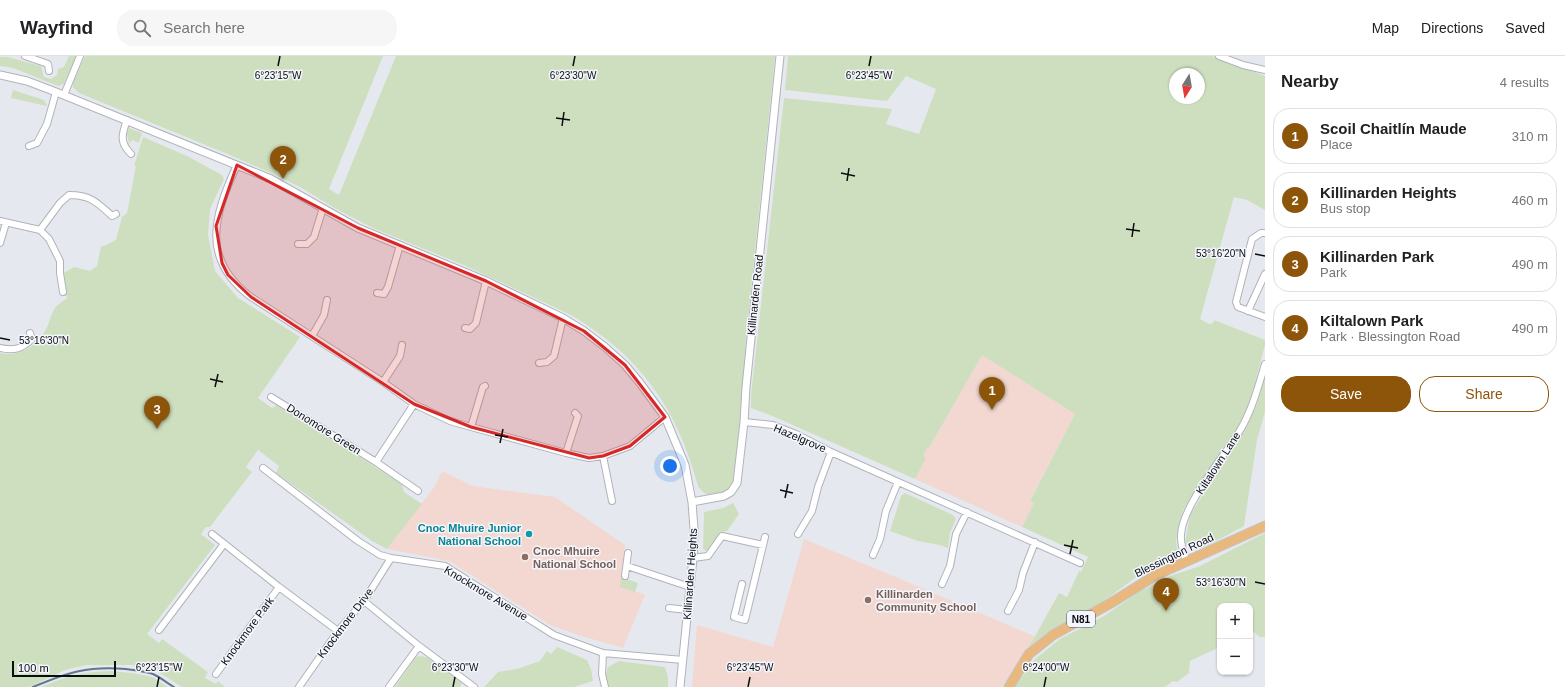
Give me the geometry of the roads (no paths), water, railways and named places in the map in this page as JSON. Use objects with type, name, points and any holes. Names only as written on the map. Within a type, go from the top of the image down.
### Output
[{"type":"main road","name":"Blessington Road","points":[[1008,687],[1029,654],[1053,635],[1111,603],[1156,575],[1265,526]]},
{"type":"street","points":[[25,56],[48,64],[49,71]]},
{"type":"street","points":[[64,95],[80,56]]},
{"type":"street","name":"Killinarden Road","points":[[692,502],[724,496],[731,492],[737,483],[780,56]]},
{"type":"street","points":[[1219,56],[1243,65],[1265,70]]},
{"type":"street","name":"Killinarden Heights","points":[[0,75],[27,81],[64,95],[237,165],[284,186],[358,228],[486,281],[563,318],[584,331],[605,347],[625,365],[665,417],[685,465],[692,502],[694,529],[693,558],[680,687]]},
{"type":"street","points":[[28,146],[37,143],[47,124],[56,92]]},
{"type":"street","points":[[126,120],[122,134],[123,143],[131,154]]},
{"type":"street","points":[[237,165],[222,201],[216,226],[217,244],[222,263],[228,275],[242,290],[383,382],[414,404],[450,421],[471,428],[589,458],[604,456],[630,446],[665,417]]},
{"type":"street","points":[[40,230],[60,203],[69,195],[78,195],[97,201],[112,216],[116,214]]},
{"type":"street","points":[[298,244],[307,244],[314,237],[324,208]]},
{"type":"street","points":[[0,243],[3,222],[40,230],[49,239],[60,261],[63,292]]},
{"type":"street","points":[[1265,233],[1261,233],[1252,239],[1236,302],[1238,307],[1265,317]]},
{"type":"street","points":[[377,293],[384,294],[388,287],[400,245]]},
{"type":"street","points":[[1248,311],[1265,274]]},
{"type":"street","points":[[465,328],[470,329],[476,323],[486,281]]},
{"type":"street","points":[[312,336],[324,315],[327,300]]},
{"type":"street","points":[[539,363],[547,362],[554,356],[563,318]]},
{"type":"street","points":[[0,348],[11,350],[25,346],[32,339],[30,333]]},
{"type":"street","points":[[383,382],[400,356],[402,345]]},
{"type":"street","name":"Kiltalown Lane","points":[[1187,562],[1181,546],[1181,533],[1190,506],[1239,431],[1253,404],[1265,364]]},
{"type":"street","points":[[471,428],[483,387],[485,386]]},
{"type":"street","name":"Donomore Green","points":[[271,396],[376,462],[418,491]]},
{"type":"street","points":[[376,462],[414,404]]},
{"type":"street","points":[[566,453],[578,416],[575,414]]},
{"type":"street","name":"Hazelgrove","points":[[744,422],[773,425],[796,434],[831,452],[1080,563]]},
{"type":"street","name":"Hazelgrove","points":[[798,534],[812,511],[818,487],[831,452]]},
{"type":"street","points":[[604,456],[612,501]]},
{"type":"street","name":"Knockmore Avenue","points":[[264,468],[358,541],[380,555],[445,566],[554,635],[603,653],[683,660]]},
{"type":"street","points":[[873,555],[880,539],[886,510],[898,482]]},
{"type":"street","points":[[942,584],[950,566],[956,534],[967,512]]},
{"type":"street","name":"Knockmore Park","points":[[212,534],[338,631]]},
{"type":"street","points":[[693,558],[708,556],[722,536],[763,545]]},
{"type":"street","points":[[742,584],[734,617],[745,620],[765,537]]},
{"type":"street","points":[[1008,611],[1019,590],[1023,572],[1035,542]]},
{"type":"street","points":[[159,630],[224,544]]},
{"type":"street","points":[[625,576],[628,553]]},
{"type":"street","name":"Knockmore Drive","points":[[299,687],[338,631],[364,601],[391,558]]},
{"type":"street","points":[[626,566],[690,587]]},
{"type":"street","name":"Knockmore Park","points":[[216,674],[279,587]]},
{"type":"street","points":[[364,601],[419,646],[474,687]]},
{"type":"street","points":[[669,608],[688,610]]},
{"type":"street","points":[[389,687],[419,646]]},
{"type":"street","points":[[603,653],[602,674],[605,687]]},
{"type":"waterway","points":[[33,687],[57,677],[78,671],[100,668],[143,671],[153,674],[174,687]]},
{"type":"place","name":"Killinarden Heights","points":[[283,179]]},
{"type":"place","name":"Scoil Chaitlín Maude","points":[[992,410]]},
{"type":"place","name":"Killinarden Park","points":[[157,429]]},
{"type":"place","name":"Cnoc Mhuire Junior National School","points":[[529,534]]},
{"type":"place","name":"Cnoc Mhuire National School","points":[[525,557]]},
{"type":"place","name":"Killinarden Community School","points":[[868,600]]},
{"type":"place","name":"Kiltalown Park","points":[[1166,611]]}]
